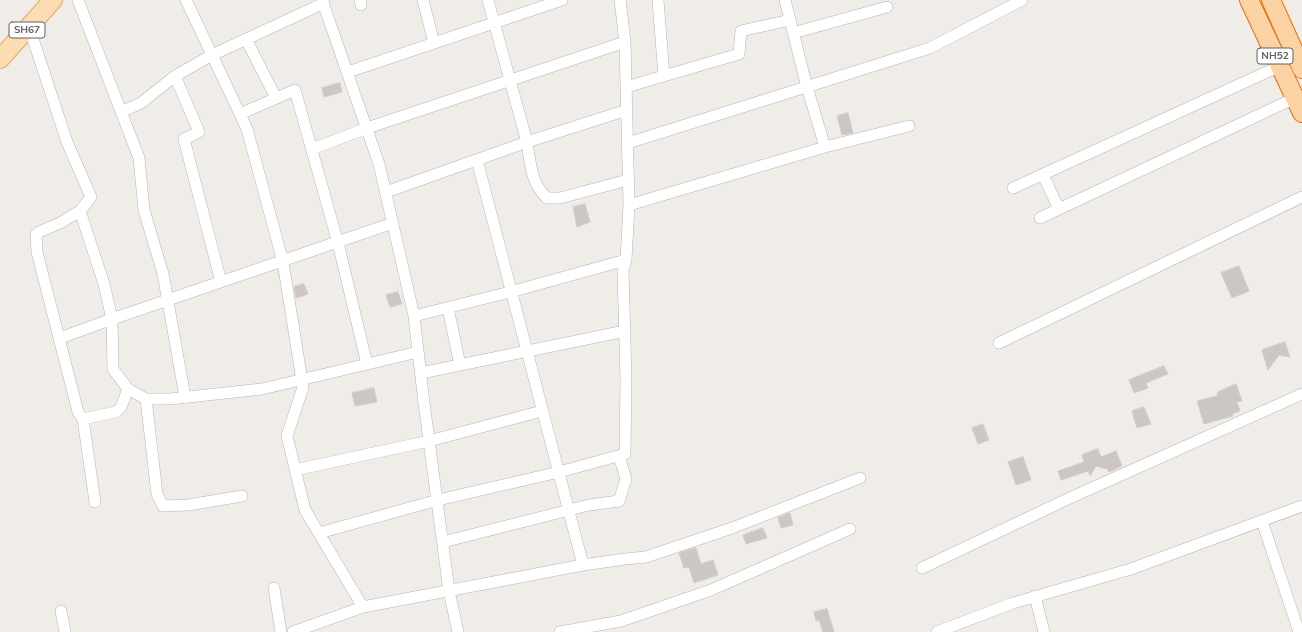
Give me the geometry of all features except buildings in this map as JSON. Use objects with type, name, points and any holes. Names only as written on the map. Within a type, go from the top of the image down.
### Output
[{"type":"highway","name":"NH52","points":[[1248,0],[1299,106]]},
{"type":"highway","name":"NH52","points":[[1271,0],[1302,69]]},
{"type":"main road","name":"SH67","points":[[0,59],[53,0]]},
{"type":"street","points":[[78,0],[139,158],[144,210],[163,274],[185,397]]},
{"type":"street","points":[[187,0],[246,129],[283,262],[303,387],[287,436],[305,510],[363,607]]},
{"type":"street","points":[[424,0],[434,43]]},
{"type":"street","points":[[488,0],[527,142],[530,165],[536,184],[547,198],[560,198],[628,180]]},
{"type":"street","points":[[348,72],[562,0]]},
{"type":"street","points":[[318,533],[438,500],[558,472],[625,454],[625,331],[623,270],[626,260],[629,205],[625,42],[620,0]]},
{"type":"street","points":[[658,0],[664,76]]},
{"type":"street","points":[[785,0],[807,87],[825,147]]},
{"type":"street","points":[[120,112],[141,103],[175,76],[212,55],[323,2],[379,164],[414,316],[420,374],[449,591],[458,632]]},
{"type":"street","points":[[628,143],[930,48],[1015,2]]},
{"type":"street","points":[[793,33],[887,7]]},
{"type":"street","points":[[626,87],[740,54],[741,31],[790,20]]},
{"type":"street","points":[[28,28],[68,142],[91,197],[80,211],[60,223],[39,232],[36,236],[37,252],[78,412],[83,419],[96,502]]},
{"type":"street","points":[[246,39],[276,98]]},
{"type":"street","points":[[312,149],[367,128],[625,42]]},
{"type":"street","points":[[1013,188],[1280,66]]},
{"type":"street","points":[[175,76],[199,132],[184,139],[222,282]]},
{"type":"street","points":[[240,114],[295,90],[338,243],[367,364]]},
{"type":"street","points":[[1040,218],[1059,208],[1299,106]]},
{"type":"street","points":[[386,192],[527,142],[627,110]]},
{"type":"street","points":[[629,205],[825,147],[909,126]]},
{"type":"street","points":[[477,160],[510,292],[583,565]]},
{"type":"street","points":[[1043,175],[1059,208]]},
{"type":"street","points":[[999,343],[1302,197]]},
{"type":"street","points":[[80,211],[104,284],[112,319],[114,369],[128,389],[146,399],[185,397],[262,389],[418,352]]},
{"type":"street","points":[[60,338],[393,223]]},
{"type":"street","points":[[414,316],[510,292],[626,260]]},
{"type":"street","points":[[448,308],[460,365]]},
{"type":"street","points":[[420,374],[625,331]]},
{"type":"street","points":[[83,419],[116,412],[121,407],[128,389]]},
{"type":"street","points":[[922,568],[1072,496],[1302,394]]},
{"type":"street","points":[[146,399],[157,494],[163,506],[188,505],[242,496]]},
{"type":"street","points":[[295,470],[429,441],[542,411]]},
{"type":"street","points":[[443,542],[588,505],[619,501],[626,479],[619,456]]},
{"type":"street","points":[[293,632],[363,607],[583,565],[625,558],[646,557],[732,528],[860,478]]},
{"type":"street","points":[[937,632],[1012,603],[1131,569],[1302,506]]},
{"type":"street","points":[[1262,521],[1299,632]]},
{"type":"street","points":[[560,632],[621,621],[710,590],[850,529]]},
{"type":"street","points":[[274,588],[280,632]]},
{"type":"street","points":[[1034,596],[1044,632]]},
{"type":"street","points":[[61,611],[65,632]]}]
